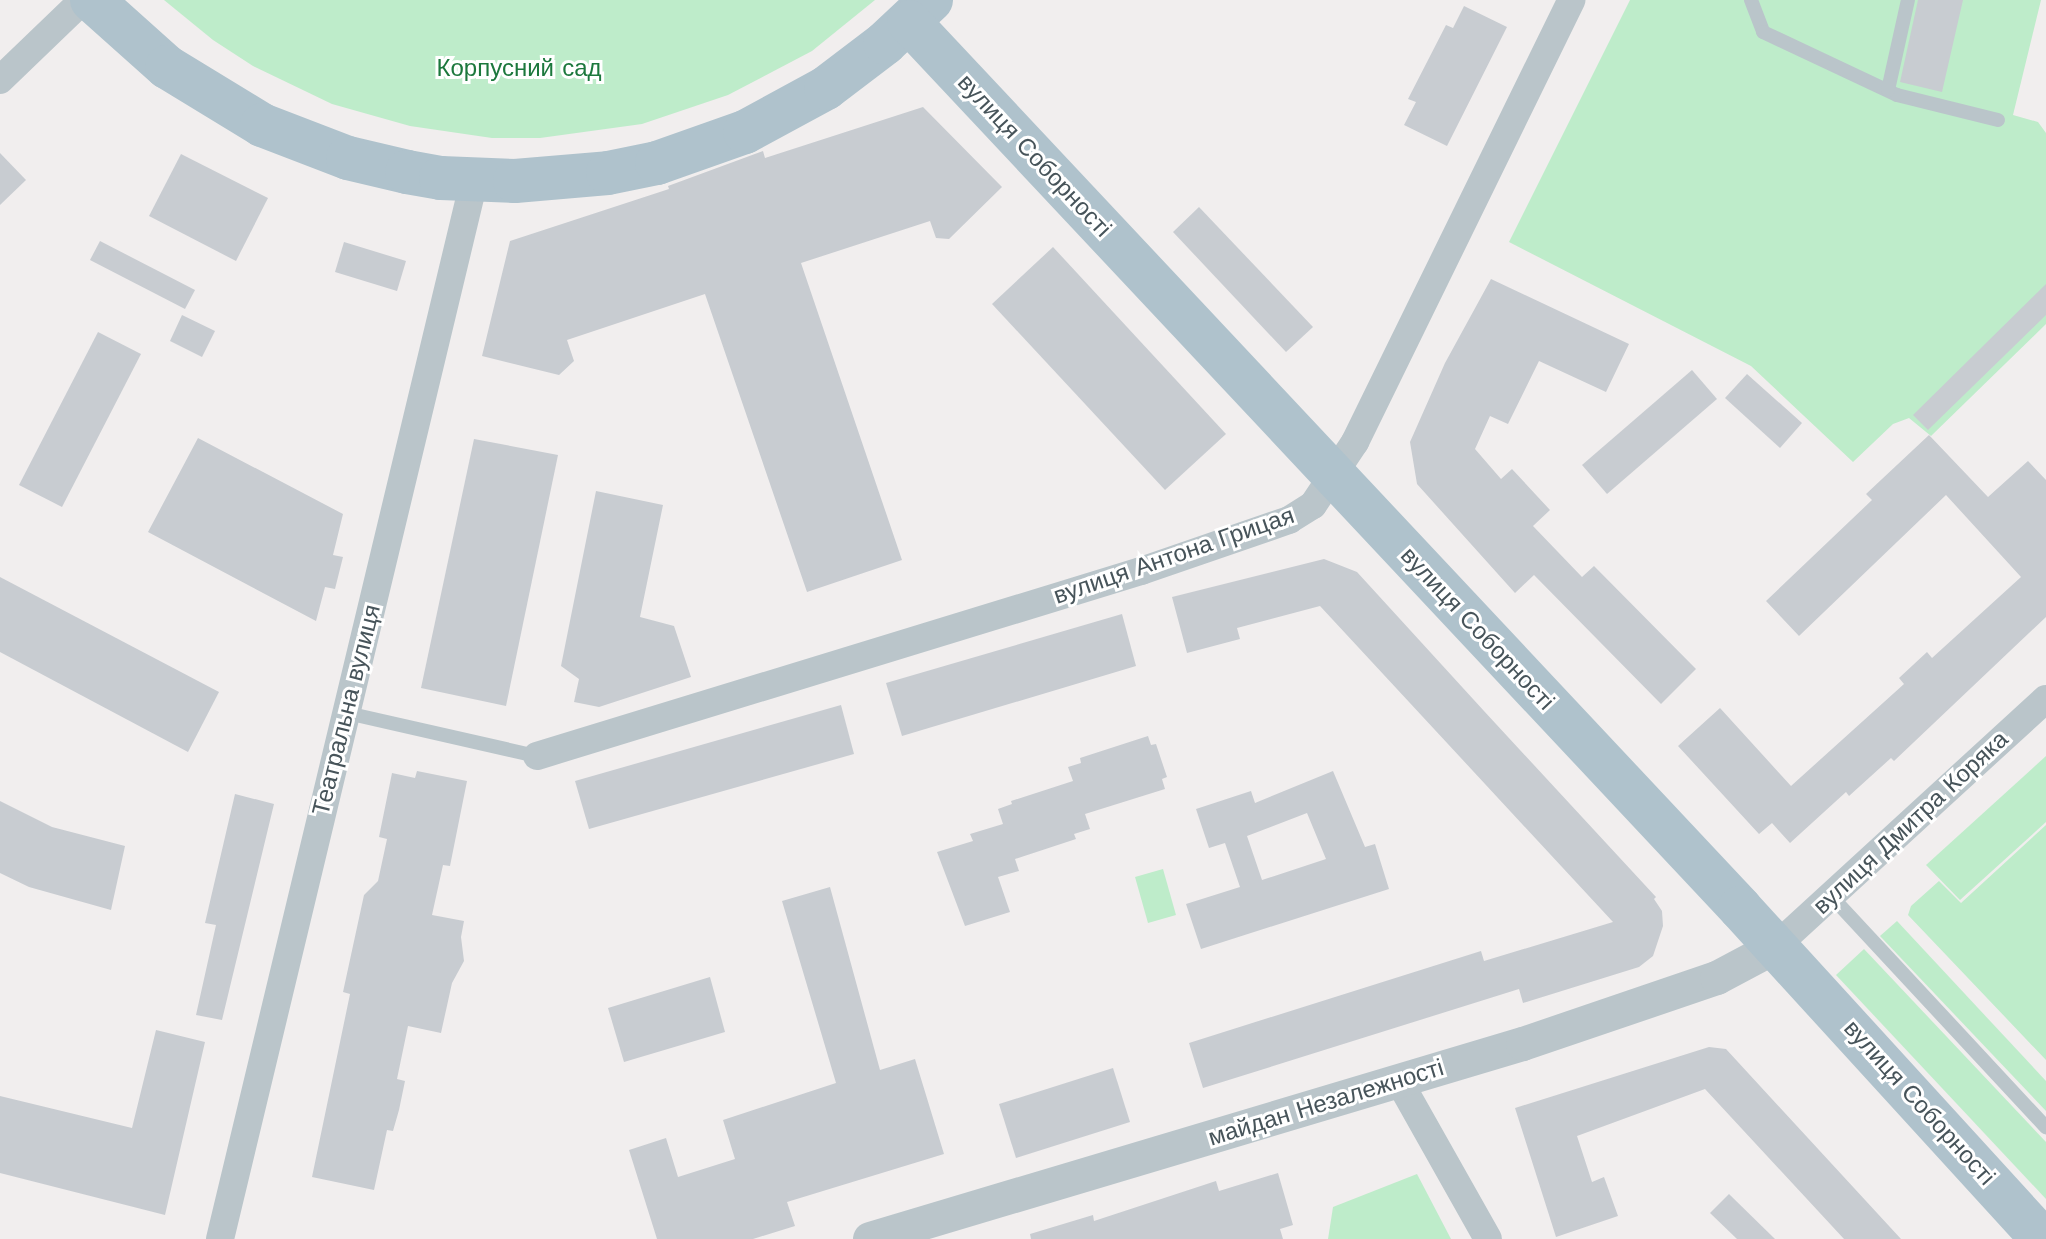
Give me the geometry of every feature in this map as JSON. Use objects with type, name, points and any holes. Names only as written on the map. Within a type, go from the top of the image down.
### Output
[{"type":"main road","name":"вулиця Соборності","points":[[92,0],[167,67],[262,125],[348,158],[441,178],[474,181],[559,179],[608,173],[701,149],[784,113],[826,88],[920,11],[1334,476],[1775,947],[2042,1239]]},
{"type":"street","points":[[0,80],[83,0]]},
{"type":"street","name":"вулиця Антона Грицая","points":[[537,756],[1141,571],[1289,520],[1313,505],[1355,442],[1572,0]]},
{"type":"street","name":"Театральна вулиця","points":[[220,1239],[474,181]]},
{"type":"street","name":"вулиця Дмитра Коряка","points":[[1775,947],[2046,699]]},
{"type":"street","name":"майдан Незалежності","points":[[870,1239],[1399,1081],[1717,978],[1775,947]]},
{"type":"street","points":[[1399,1081],[1488,1239]]},
{"type":"lane","points":[[1751,0],[1763,32],[1888,90],[1998,120]]},
{"type":"lane","points":[[1888,90],[1908,0]]},
{"type":"lane","points":[[347,713],[537,756]]},
{"type":"lane","points":[[1831,896],[2046,1127]]},
{"type":"green space","name":"Корпусний сад","points":[[164,0],[875,0],[812,51],[728,95],[642,124],[540,138],[492,138],[410,126],[332,104],[253,66],[213,40]]},
{"type":"green space","points":[[1630,0],[2041,0],[2013,115],[2038,122],[2046,133],[2046,324],[1931,436],[1909,418],[1893,424],[1853,462],[1751,366],[1509,242]]},
{"type":"green space","points":[[2046,756],[2046,822],[1960,900],[1926,865]]},
{"type":"green space","points":[[2046,825],[2046,1060],[1908,915],[1911,906],[1939,881],[1961,903]]},
{"type":"green space","points":[[1163,869],[1176,915],[1148,923],[1135,877]]},
{"type":"green space","points":[[1897,921],[2046,1081],[2046,1111],[1880,936]]},
{"type":"green space","points":[[1864,949],[2046,1142],[2046,1199],[1836,975]]},
{"type":"green space","points":[[1417,1174],[1451,1239],[1328,1239],[1333,1207]]},
{"type":"building","points":[[1918,0],[1963,0],[1942,92],[1900,82]]},
{"type":"building","points":[[1464,6],[1507,27],[1447,146],[1404,125],[1416,102],[1408,99],[1446,25],[1453,28]]},
{"type":"building","points":[[923,107],[1002,187],[949,239],[936,238],[930,221],[801,263],[902,560],[807,592],[705,294],[567,340],[574,361],[559,375],[482,356],[510,241],[669,189],[668,186],[763,151],[765,158]]},
{"type":"building","points":[[0,153],[26,180],[0,205]]},
{"type":"building","points":[[181,154],[268,198],[236,261],[149,216]]},
{"type":"building","points":[[1199,207],[1313,327],[1286,352],[1173,232]]},
{"type":"building","points":[[100,241],[195,290],[185,309],[90,260]]},
{"type":"building","points":[[344,242],[406,261],[397,291],[335,272]]},
{"type":"building","points":[[1053,247],[1226,434],[1165,490],[992,304]]},
{"type":"building","points":[[1491,279],[1629,344],[1606,392],[1539,361],[1508,424],[1490,416],[1475,449],[1501,479],[1512,469],[1550,510],[1533,526],[1582,577],[1594,566],[1696,669],[1661,704],[1534,575],[1515,593],[1417,484],[1410,442],[1445,363]]},
{"type":"building","points":[[2046,284],[2046,315],[1928,430],[1913,415]]},
{"type":"building","points":[[182,315],[215,331],[202,357],[170,341]]},
{"type":"building","points":[[98,332],[141,354],[62,507],[19,485]]},
{"type":"building","points":[[1692,370],[1717,399],[1607,494],[1582,465]]},
{"type":"building","points":[[1747,374],[1802,423],[1780,448],[1725,398]]},
{"type":"building","points":[[1929,435],[1988,497],[2028,461],[2046,480],[2046,617],[1894,761],[1891,758],[1849,796],[1846,792],[1790,843],[1772,823],[1759,834],[1678,746],[1720,708],[1791,786],[1904,684],[1899,678],[1927,652],[1932,658],[2021,577],[1946,495],[1799,636],[1766,601],[1872,500],[1866,494]]},
{"type":"building","points":[[198,438],[343,514],[333,555],[343,557],[335,589],[325,587],[316,621],[148,532]]},
{"type":"building","points":[[474,439],[558,455],[506,706],[421,688]]},
{"type":"building","points":[[596,491],[663,505],[640,617],[674,626],[691,677],[599,707],[574,702],[579,679],[561,666]]},
{"type":"building","points":[[1324,559],[1357,572],[1656,897],[1654,899],[1662,911],[1663,926],[1653,956],[1639,967],[1523,1003],[1519,989],[1203,1088],[1189,1043],[1481,951],[1484,961],[1613,922],[1320,606],[1237,628],[1240,639],[1187,653],[1172,597]]},
{"type":"building","points":[[0,577],[219,692],[188,752],[0,652]]},
{"type":"building","points":[[1122,614],[1136,666],[902,736],[886,683]]},
{"type":"building","points":[[841,705],[854,754],[589,829],[575,781]]},
{"type":"building","points":[[1148,736],[1151,745],[1156,744],[1167,777],[1162,779],[1165,789],[1085,814],[1090,829],[1074,834],[1076,839],[1015,859],[1019,871],[998,877],[1010,912],[965,926],[937,852],[973,841],[970,834],[1003,824],[998,809],[1012,804],[1011,801],[1073,781],[1068,767],[1081,763],[1080,758]]},
{"type":"building","points":[[417,771],[467,781],[450,866],[443,865],[432,915],[464,921],[461,937],[464,961],[452,983],[441,1033],[408,1026],[397,1079],[405,1081],[399,1110],[393,1131],[387,1130],[374,1190],[312,1177],[350,994],[343,992],[364,895],[378,881],[387,839],[379,837],[392,773],[415,778]]},
{"type":"building","points":[[1333,771],[1365,847],[1375,844],[1389,889],[1201,949],[1186,904],[1240,887],[1225,843],[1209,848],[1196,809],[1251,791],[1255,803]],"holes":[[[1307,813],[1326,859],[1262,880],[1247,836]]]},
{"type":"building","points":[[235,794],[274,804],[222,1020],[196,1015],[216,925],[205,923]]},
{"type":"building","points":[[0,801],[52,827],[125,846],[111,910],[29,887],[0,873]]},
{"type":"building","points":[[830,887],[880,1070],[915,1059],[944,1154],[787,1202],[795,1226],[753,1239],[657,1239],[629,1150],[666,1138],[678,1177],[735,1159],[723,1120],[836,1083],[782,901]]},
{"type":"building","points":[[710,977],[725,1032],[624,1062],[608,1008]]},
{"type":"building","points":[[156,1030],[205,1042],[165,1215],[0,1173],[0,1096],[132,1128]]},
{"type":"building","points":[[1709,1047],[1726,1049],[1901,1239],[1844,1239],[1705,1089],[1577,1136],[1592,1182],[1604,1177],[1618,1216],[1556,1237],[1515,1108]]},
{"type":"building","points":[[1113,1068],[1130,1122],[1016,1158],[999,1104]]},
{"type":"building","points":[[1278,1173],[1293,1225],[1280,1229],[1283,1239],[1031,1239],[1030,1234],[1093,1215],[1094,1221],[1216,1181],[1219,1191]]},
{"type":"building","points":[[1729,1194],[1775,1239],[1737,1239],[1710,1213]]}]
